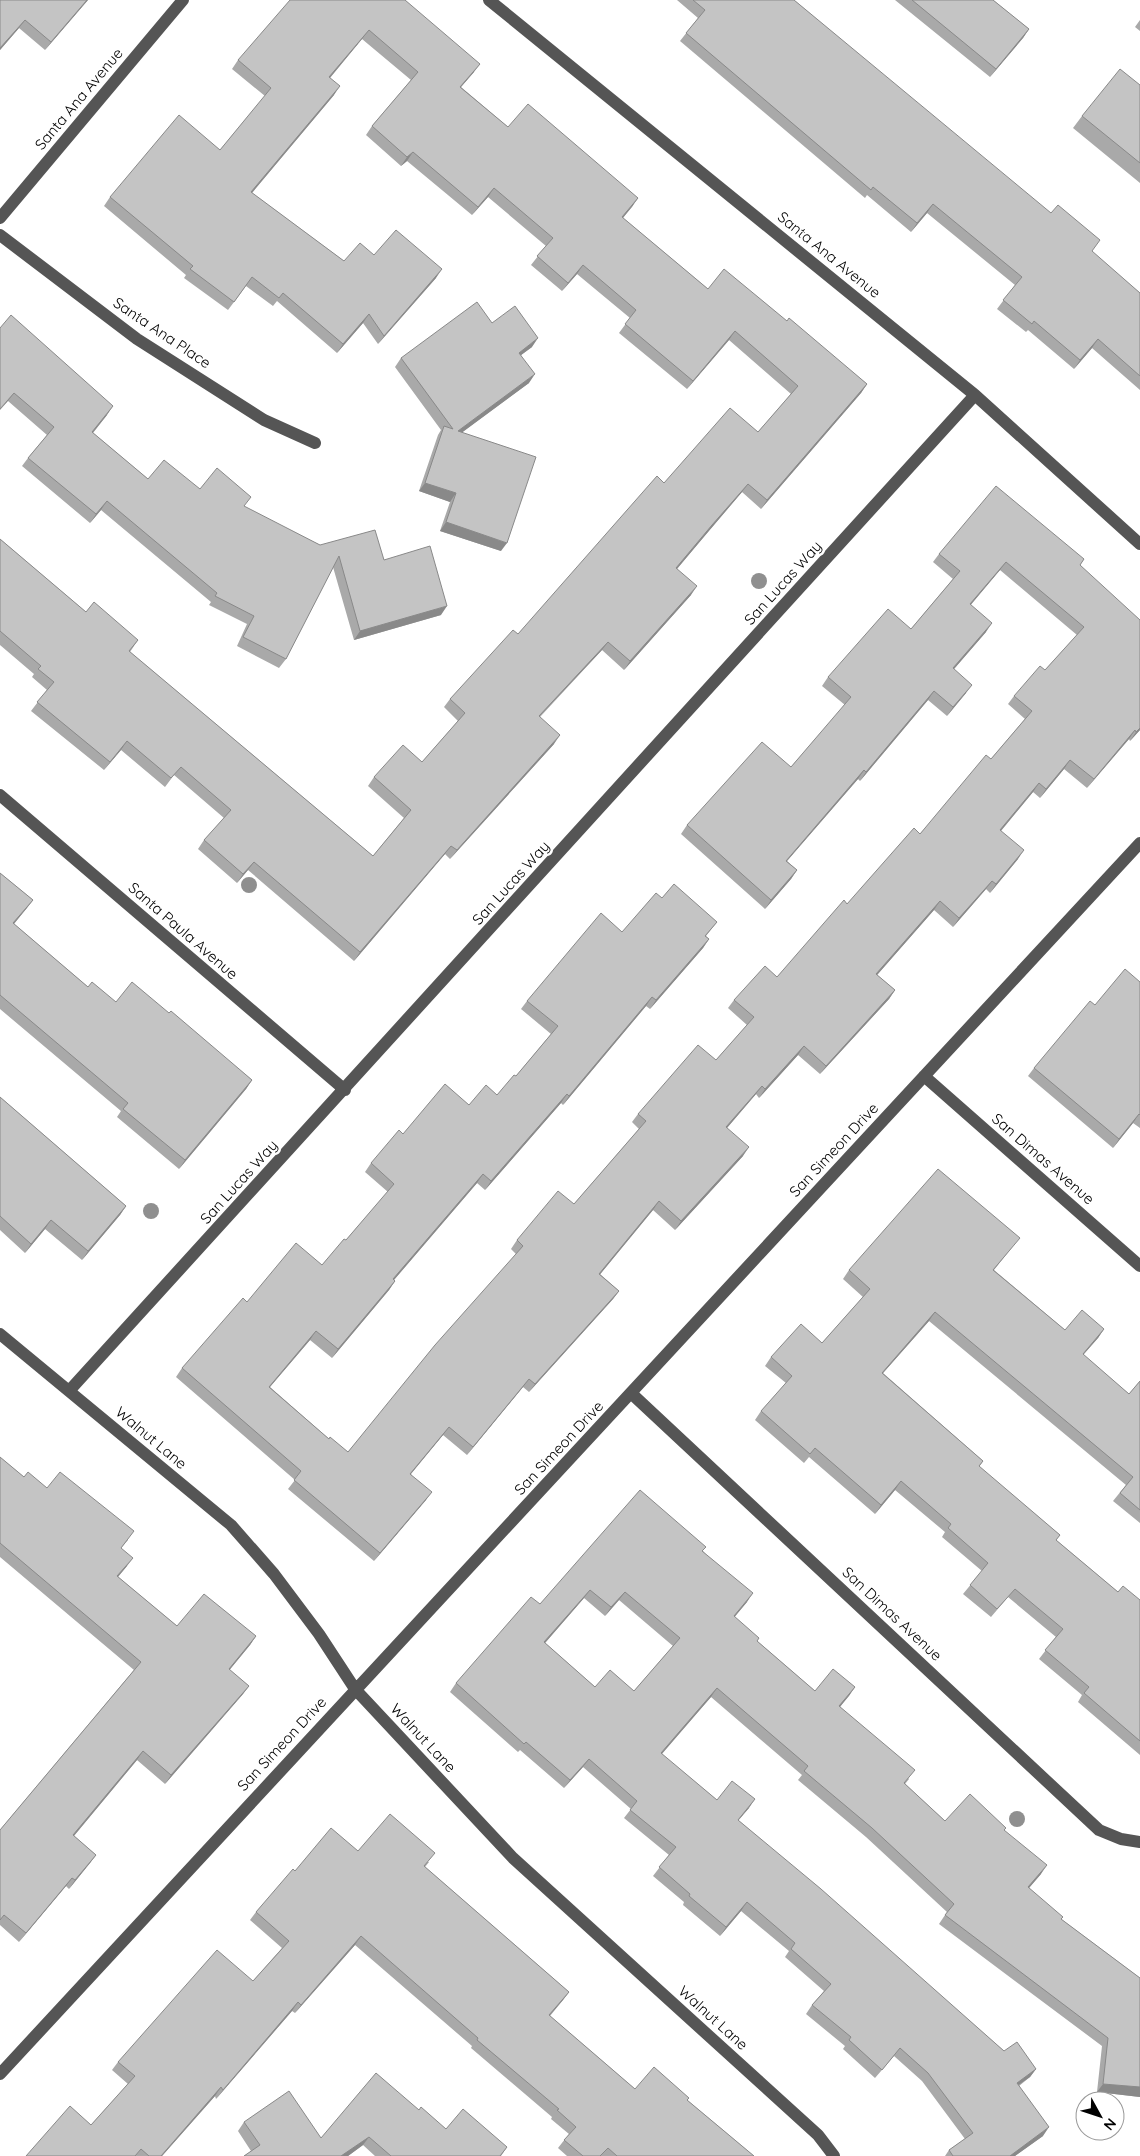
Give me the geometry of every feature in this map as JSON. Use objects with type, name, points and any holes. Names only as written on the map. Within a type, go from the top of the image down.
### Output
[{"type":"street","name":"Santa Ana Avenue","points":[[0,218],[183,0]]},
{"type":"street","name":"Santa Ana Avenue","points":[[489,0],[975,394],[1140,544]]},
{"type":"street","name":"Santa Ana Place","points":[[0,236],[137,339],[264,420],[315,443]]},
{"type":"street","name":"San Lucas Way","points":[[69,1391],[975,394]]},
{"type":"street","name":"Santa Paula Avenue","points":[[0,795],[344,1090]]},
{"type":"street","name":"San Simeon Drive","points":[[0,2074],[355,1689],[632,1394],[1140,843]]},
{"type":"street","name":"San Dimas Avenue","points":[[924,1076],[1140,1266]]},
{"type":"street","name":"Walnut Lane","points":[[0,1334],[231,1525],[274,1574],[355,1689],[514,1858],[818,2135],[834,2156]]},
{"type":"street","name":"San Dimas Avenue","points":[[632,1394],[1099,1830],[1121,1839],[1140,1842]]},
{"type":"building","points":[[0,0],[87,0],[51,42],[25,20],[0,48]]},
{"type":"building","points":[[290,0],[405,0],[480,64],[460,87],[508,127],[528,104],[638,198],[622,217],[708,289],[724,269],[787,321],[789,318],[867,384],[767,500],[748,484],[712,525],[676,568],[697,586],[630,661],[608,642],[539,716],[560,735],[457,850],[451,846],[360,952],[254,862],[243,874],[204,840],[231,810],[181,767],[171,778],[127,741],[110,762],[37,702],[54,682],[38,669],[41,666],[0,631],[0,539],[86,612],[94,602],[138,640],[129,651],[373,856],[411,810],[374,777],[403,745],[422,762],[465,713],[450,699],[513,630],[518,634],[657,476],[664,483],[730,408],[758,432],[798,386],[735,331],[693,381],[625,324],[636,310],[583,265],[568,283],[537,256],[553,238],[494,188],[478,207],[413,152],[407,157],[372,126],[418,72],[369,30],[329,77],[340,86],[251,192],[344,261],[360,243],[374,255],[396,230],[442,269],[384,336],[369,314],[343,344],[283,293],[279,298],[252,277],[234,302],[190,269],[193,266],[110,197],[179,115],[220,150],[271,88],[238,60]]},
{"type":"building","points":[[693,0],[794,0],[1051,213],[1058,205],[1100,240],[1092,251],[1140,293],[1140,376],[1098,339],[1080,360],[1034,321],[1032,324],[1003,300],[1022,277],[933,204],[917,223],[873,187],[871,190],[686,33],[705,10]]},
{"type":"building","points":[[912,0],[993,0],[1029,29],[996,69]]},
{"type":"building","points":[[1120,69],[1140,85],[1140,163],[1082,116]]},
{"type":"building","points":[[477,302],[492,323],[515,306],[538,338],[519,353],[535,374],[458,431],[536,457],[507,543],[446,522],[456,493],[425,483],[444,426],[453,429],[401,358]]},
{"type":"building","points":[[11,315],[113,406],[92,432],[148,479],[164,460],[200,489],[217,468],[251,497],[244,506],[320,545],[375,530],[384,560],[430,546],[447,606],[360,631],[339,556],[286,659],[243,637],[254,616],[215,596],[217,593],[107,501],[96,514],[28,458],[54,427],[14,393],[0,409],[0,328]]},
{"type":"building","points":[[996,486],[1084,559],[1080,565],[1140,620],[1140,728],[1136,732],[1135,730],[1094,779],[1070,760],[1046,789],[1039,783],[1000,830],[1024,850],[996,884],[992,881],[959,918],[940,901],[876,974],[895,990],[826,1066],[804,1046],[765,1089],[762,1086],[726,1127],[749,1147],[681,1221],[659,1201],[599,1274],[619,1291],[535,1384],[529,1379],[473,1447],[449,1427],[410,1474],[432,1492],[380,1553],[294,1480],[301,1471],[182,1368],[243,1298],[247,1302],[296,1243],[322,1265],[344,1239],[346,1240],[394,1184],[371,1163],[399,1130],[403,1134],[445,1084],[469,1105],[486,1085],[497,1095],[514,1075],[516,1076],[558,1026],[527,1001],[601,913],[622,932],[656,893],[662,898],[674,884],[717,922],[705,936],[709,939],[656,1000],[652,997],[569,1096],[567,1094],[491,1181],[483,1174],[393,1279],[395,1281],[338,1349],[316,1331],[269,1387],[329,1439],[330,1437],[348,1452],[435,1345],[523,1246],[517,1240],[558,1191],[574,1204],[646,1121],[638,1114],[698,1045],[716,1060],[754,1017],[734,1000],[765,966],[777,977],[844,900],[847,904],[914,828],[920,834],[986,755],[991,759],[1032,711],[1014,696],[1040,666],[1045,670],[1084,627],[1006,562],[970,604],[992,623],[953,668],[972,685],[953,707],[934,691],[866,772],[864,770],[786,861],[797,870],[771,900],[687,825],[762,742],[791,767],[851,697],[828,677],[888,609],[911,629],[960,571],[939,554]]},
{"type":"building","points":[[0,873],[33,900],[13,923],[88,987],[92,982],[116,1002],[132,982],[169,1013],[171,1011],[252,1080],[185,1160],[123,1109],[128,1103],[0,995]]},
{"type":"building","points":[[1125,969],[1140,982],[1140,1115],[1119,1139],[1034,1068],[1090,1001],[1095,1005]]},
{"type":"building","points":[[0,1097],[126,1206],[88,1251],[51,1220],[31,1244],[0,1216]]},
{"type":"building","points":[[938,1169],[1020,1238],[993,1270],[1065,1330],[1082,1310],[1104,1329],[1083,1354],[1129,1394],[1140,1381],[1140,1510],[1120,1493],[1133,1477],[935,1312],[882,1373],[983,1461],[979,1466],[1060,1535],[1056,1540],[1118,1592],[1123,1586],[1140,1600],[1140,1741],[1084,1693],[1089,1687],[1045,1650],[1063,1629],[1015,1589],[997,1609],[970,1585],[988,1563],[948,1528],[951,1524],[901,1481],[881,1505],[815,1448],[810,1454],[761,1411],[792,1376],[771,1357],[801,1324],[822,1343],[870,1289],[849,1270]]},
{"type":"building","points":[[0,1457],[24,1477],[28,1472],[47,1488],[60,1472],[134,1531],[121,1548],[133,1558],[117,1576],[177,1626],[204,1594],[256,1636],[229,1669],[249,1686],[171,1775],[143,1751],[73,1835],[96,1855],[75,1880],[72,1878],[26,1933],[4,1915],[0,1920],[0,1830],[141,1662],[0,1543]]},
{"type":"building","points":[[640,1490],[706,1547],[702,1551],[753,1593],[734,1616],[759,1638],[757,1641],[815,1691],[833,1669],[855,1687],[839,1706],[915,1770],[904,1783],[945,1821],[970,1794],[1006,1828],[1004,1830],[1047,1865],[1028,1887],[1063,1917],[1061,1919],[1140,1978],[1140,2087],[1103,2084],[1108,2038],[945,1915],[954,1904],[872,1828],[804,1771],[808,1766],[717,1688],[661,1753],[717,1800],[732,1781],[755,1799],[738,1820],[821,1889],[1004,2051],[1017,2042],[1036,2069],[1017,2083],[1049,2127],[1010,2156],[953,2156],[949,2150],[973,2133],[928,2073],[900,2048],[882,2070],[849,2040],[851,2037],[812,2005],[831,1984],[791,1949],[795,1943],[747,1902],[726,1927],[689,1896],[690,1894],[659,1867],[676,1847],[630,1810],[637,1801],[589,1759],[570,1780],[526,1742],[524,1744],[456,1683],[531,1597],[540,1604]],"holes":[[[590,1590],[611,1607],[625,1592],[680,1638],[634,1691],[610,1670],[595,1687],[544,1642]]]},
{"type":"building","points":[[390,1814],[435,1853],[424,1866],[569,1992],[549,2015],[635,2089],[654,2067],[689,2098],[687,2100],[754,2156],[617,2156],[608,2148],[600,2156],[583,2156],[564,2140],[576,2127],[557,2110],[559,2109],[477,2040],[478,2038],[361,1936],[301,2005],[298,2002],[223,2090],[221,2087],[161,2156],[149,2156],[141,2149],[135,2156],[26,2156],[70,2106],[91,2125],[135,2076],[118,2062],[217,1950],[253,1981],[289,1941],[256,1912],[293,1869],[295,1871],[331,1828],[358,1851]]},
{"type":"building","points":[[376,2073],[419,2110],[421,2107],[446,2129],[463,2109],[507,2147],[500,2156],[391,2156],[369,2137],[341,2156],[244,2156],[260,2145],[244,2122],[289,2091],[321,2138]]}]
